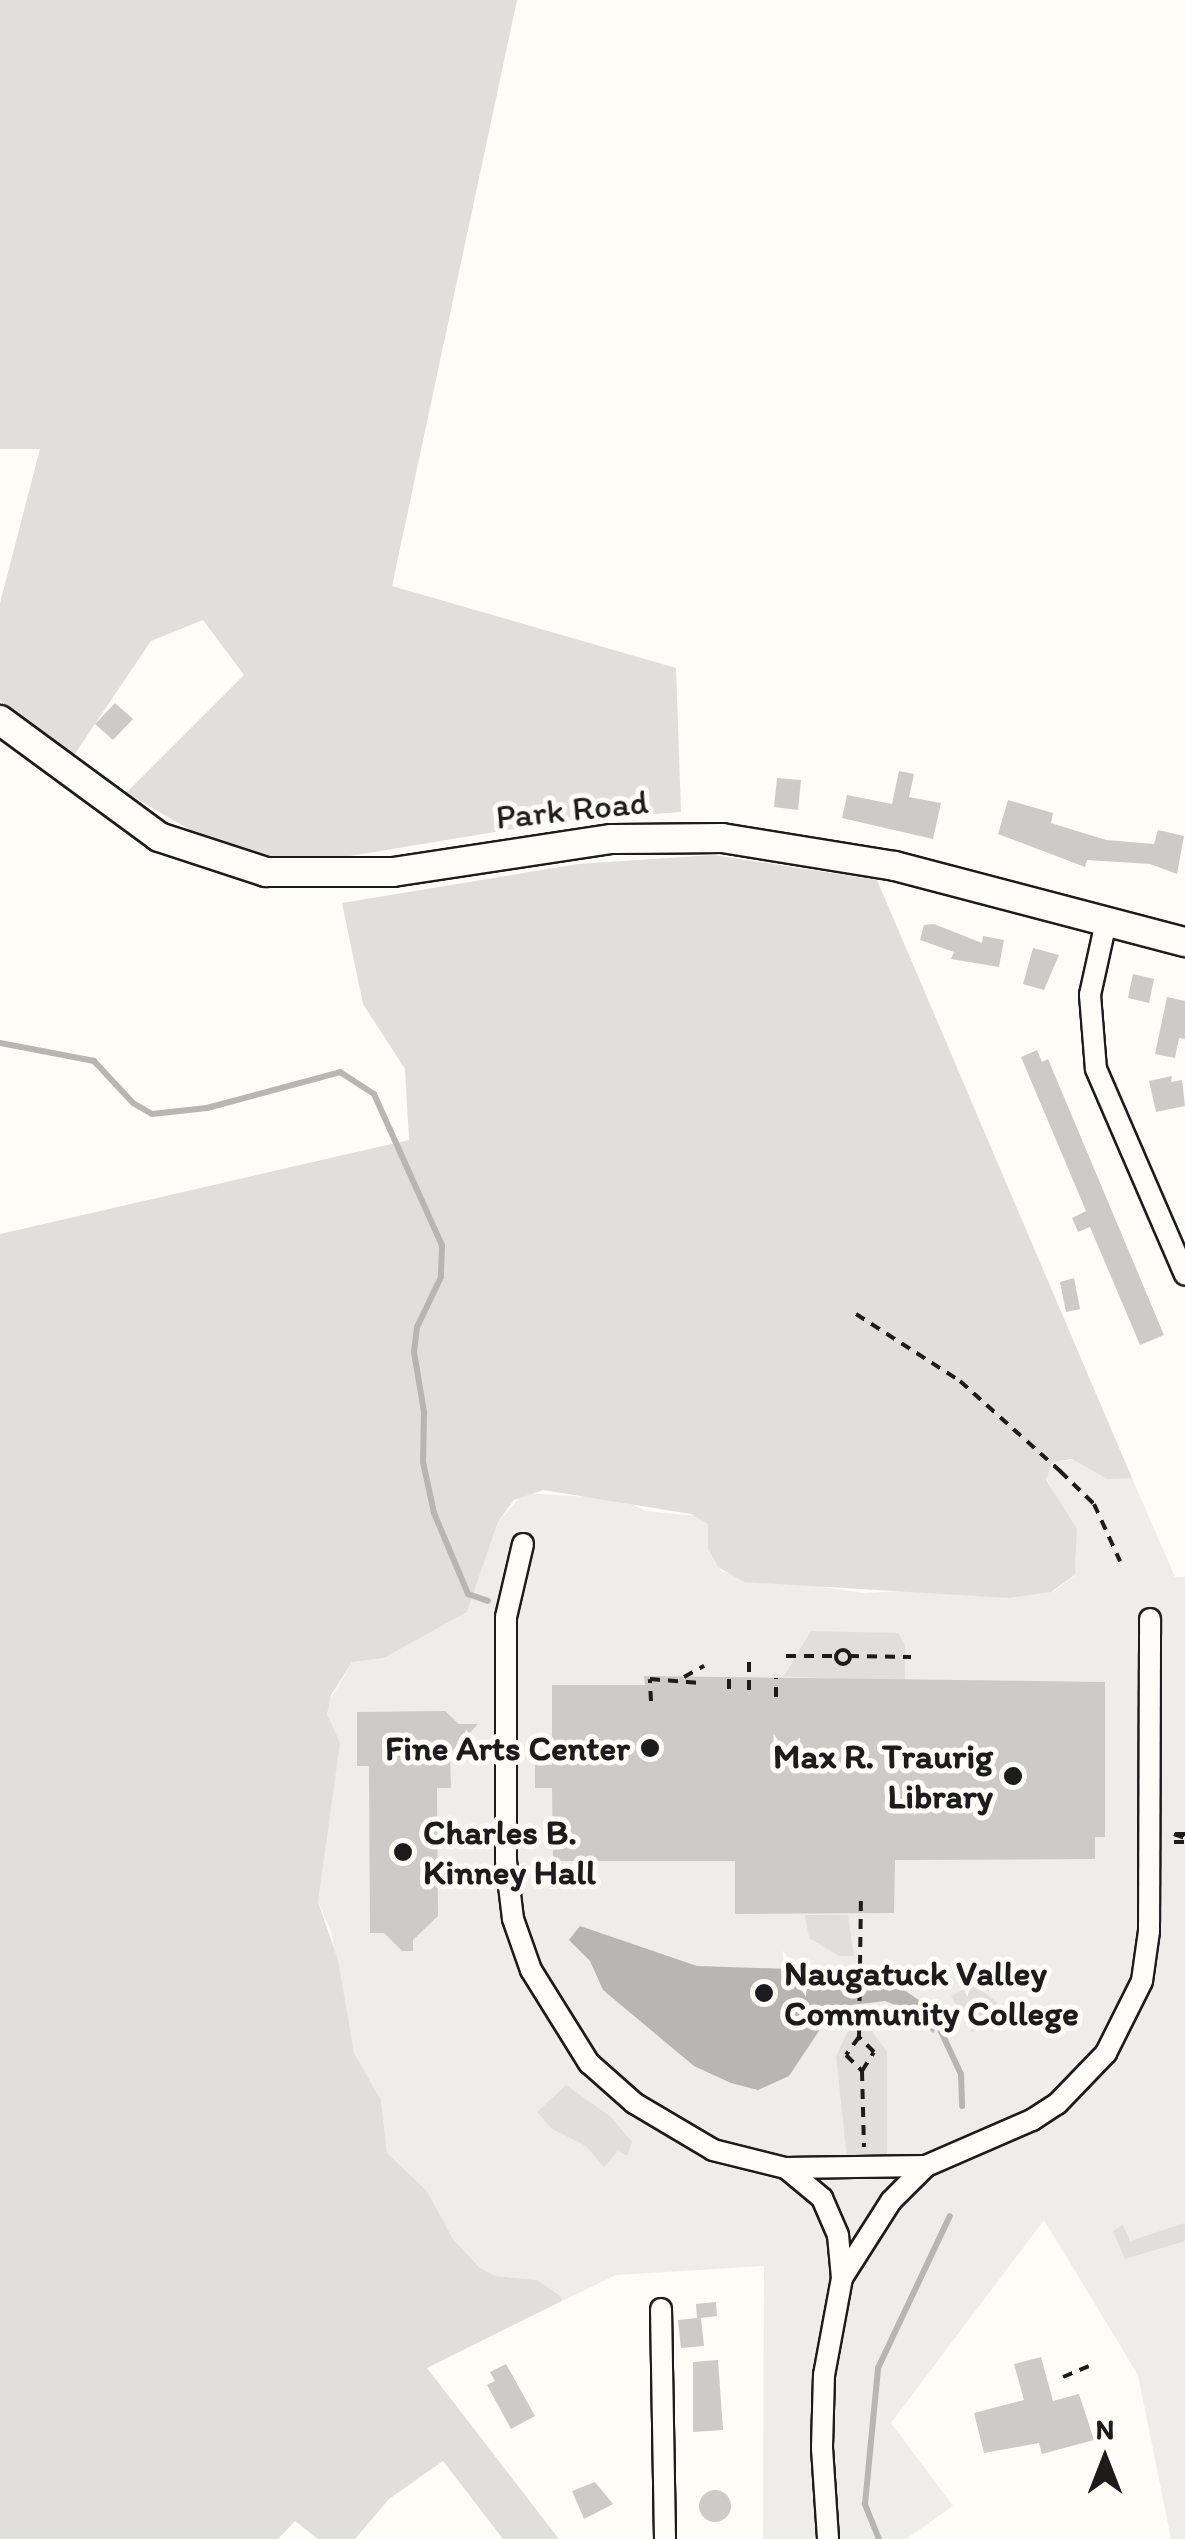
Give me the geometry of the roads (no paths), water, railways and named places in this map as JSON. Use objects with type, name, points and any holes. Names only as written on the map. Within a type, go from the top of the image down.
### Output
[{"type":"main road","name":"Park Road","points":[[0,720],[159,837],[266,872],[393,872],[612,839],[722,838],[895,866],[1185,942]]},
{"type":"street","points":[[1106,922],[1090,995],[1096,1069],[1185,1275]]},
{"type":"street","points":[[523,1544],[506,1617],[506,1860],[513,1919],[531,1970],[590,2062],[634,2102],[714,2150],[786,2168],[864,2172],[926,2166],[1006,2135],[1057,2104],[1106,2053],[1142,1981],[1150,1911],[1150,1619]]},
{"type":"street","points":[[842,2278],[891,2201],[926,2166]]},
{"type":"street","points":[[786,2168],[822,2198],[838,2235],[842,2278],[824,2375],[828,2539]]},
{"type":"street","points":[[661,2309],[664,2539]]},
{"type":"waterway","points":[[0,1043],[94,1061],[133,1103],[152,1114],[207,1108],[340,1072],[374,1094],[442,1245],[441,1277],[417,1327],[414,1352],[424,1412],[423,1462],[434,1513],[468,1594],[488,1601]]},
{"type":"waterway","points":[[938,2025],[961,2074],[962,2106]]},
{"type":"waterway","points":[[879,2539],[865,2504],[878,2368],[950,2216]]},
{"type":"place","name":"Fine Arts Center","points":[[650,1748]]},
{"type":"place","name":"Max R. Traurig Library","points":[[1013,1776]]},
{"type":"place","name":"Charles B. Kinney Hall","points":[[403,1852]]},
{"type":"place","name":"Naugatuck Valley Community College","points":[[764,1993]]}]
